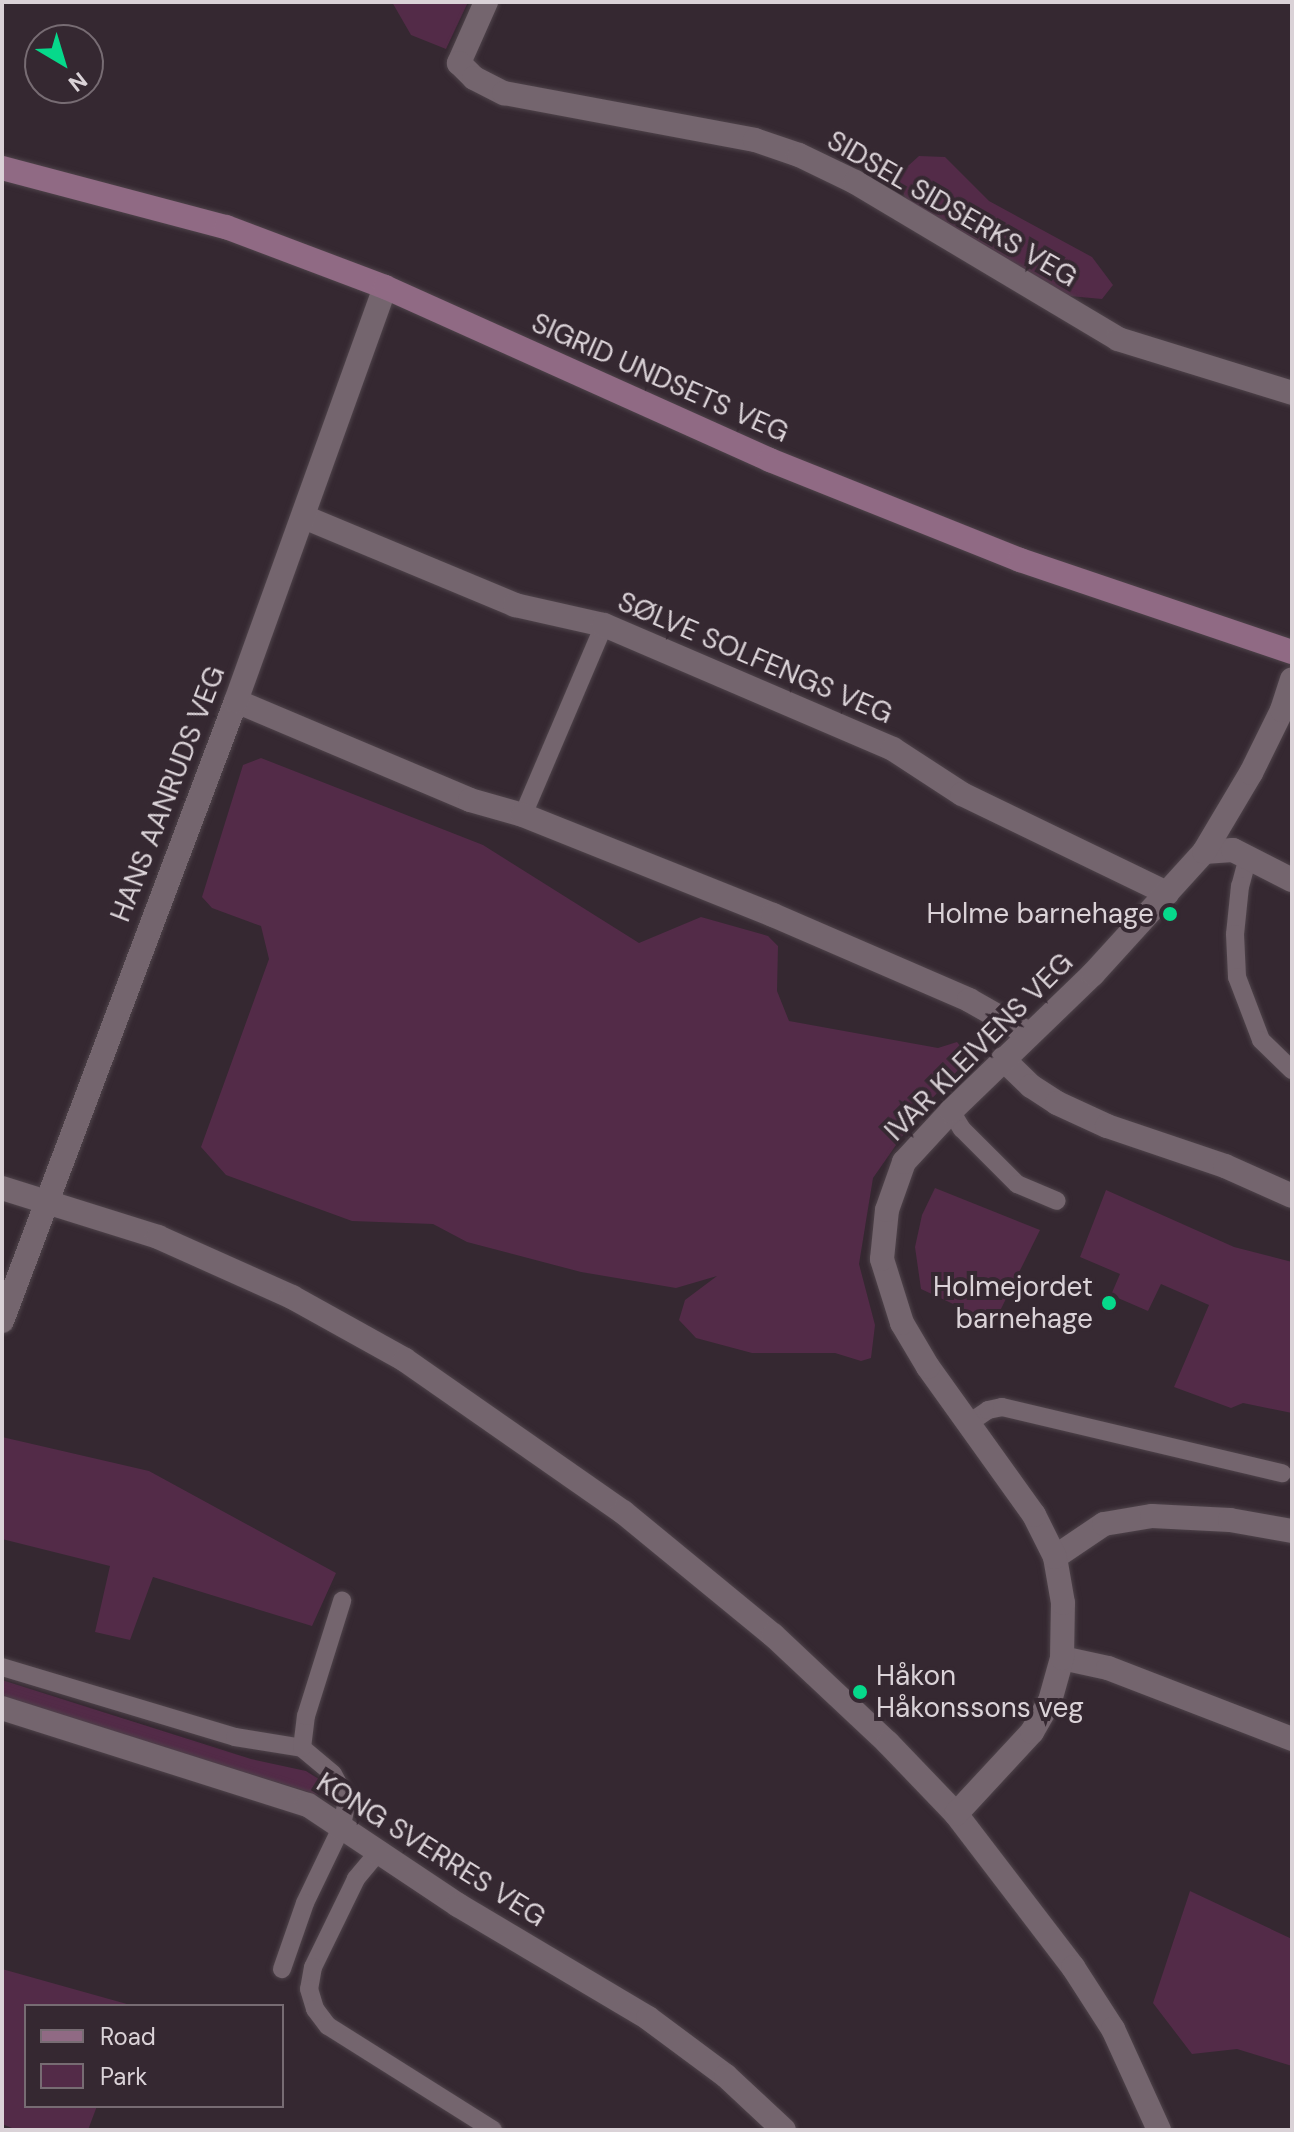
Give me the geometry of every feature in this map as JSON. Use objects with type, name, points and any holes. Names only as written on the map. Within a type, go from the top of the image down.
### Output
[{"type":"street","name":"SIDSEL SIDSERKS VEG","points":[[486,2],[459,63],[474,78],[504,93],[755,140],[799,155],[855,182],[1118,339],[1292,393]]},
{"type":"street","name":"SIGRID UNDSETS VEG","points":[[2,168],[226,227],[385,287],[785,466],[1020,560],[1292,652]]},
{"type":"street","name":"HANS AANRUDS VEG","points":[[2,1321],[50,1201],[236,701],[385,287]]},
{"type":"street","name":"SØLVE SOLFENGS VEG","points":[[304,517],[515,605],[604,625],[893,749],[962,794],[1167,893]]},
{"type":"street","name":"IVAR KLEIVENS VEG","points":[[956,1814],[1032,1732],[1050,1701],[1062,1658],[1063,1603],[1055,1557],[1034,1515],[908,1335],[882,1259],[887,1210],[904,1162],[1003,1059],[1093,974],[1204,852],[1251,773],[1282,710],[1292,680]]},
{"type":"street","points":[[236,701],[470,800],[523,815],[773,915],[969,1000],[1029,1034]]},
{"type":"street","points":[[1204,852],[1233,850],[1292,880]]},
{"type":"street","points":[[1003,1059],[1031,1086],[1069,1109],[1107,1126],[1225,1166],[1292,1196]]},
{"type":"street","points":[[2,1188],[158,1237],[292,1297],[405,1360],[623,1512],[773,1635],[888,1743],[956,1814],[1073,1967],[1105,2016],[1141,2085],[1159,2130]]},
{"type":"street","points":[[1055,1557],[1104,1524],[1152,1516],[1230,1520],[1292,1531]]},
{"type":"street","points":[[1062,1658],[1108,1668],[1292,1739]]},
{"type":"street","name":"KONG SVERRES VEG","points":[[2,1708],[308,1805],[380,1850],[458,1905],[648,2018],[726,2076],[784,2130]]},
{"type":"lane","points":[[523,815],[604,625]]},
{"type":"lane","points":[[1248,857],[1240,886],[1235,934],[1237,977],[1261,1040],[1292,1070]]},
{"type":"lane","points":[[951,1111],[962,1129],[1017,1184],[1057,1201]]},
{"type":"lane","points":[[969,1423],[988,1410],[1002,1407],[1282,1473]]},
{"type":"lane","points":[[302,1748],[306,1716],[342,1601]]},
{"type":"lane","points":[[2,1667],[235,1737],[302,1748],[333,1774],[347,1800],[342,1826],[305,1903],[282,1969]]},
{"type":"lane","points":[[380,1850],[356,1879],[313,1967],[309,1989],[315,2009],[328,2026],[493,2130]]},
{"type":"green space","points":[[392,2],[468,2],[446,49],[411,35]]},
{"type":"green space","points":[[919,156],[945,157],[989,201],[1092,257],[1113,285],[1102,299],[1069,296],[905,198],[898,175]]},
{"type":"green space","points":[[261,758],[483,845],[639,943],[701,917],[768,936],[778,946],[777,991],[789,1021],[938,1048],[957,1042],[966,1053],[959,1069],[917,1115],[873,1178],[859,1264],[875,1325],[871,1358],[861,1361],[835,1353],[752,1353],[696,1338],[679,1320],[685,1300],[717,1276],[676,1288],[581,1272],[467,1242],[433,1224],[352,1221],[226,1175],[201,1147],[269,959],[261,926],[212,908],[202,897],[243,765]]},
{"type":"green space","points":[[935,1188],[1040,1230],[994,1323],[921,1289],[915,1247],[922,1215]]},
{"type":"green space","points":[[1106,1190],[1234,1247],[1292,1262],[1292,1413],[1243,1403],[1231,1408],[1174,1387],[1209,1305],[1161,1284],[1148,1311],[1111,1295],[1120,1274],[1080,1257]]},
{"type":"green space","points":[[2,1437],[149,1471],[336,1573],[312,1626],[153,1577],[130,1640],[95,1632],[110,1566],[2,1539]]},
{"type":"green space","points":[[2,1680],[251,1759],[306,1771],[322,1781],[323,1791],[318,1795],[2,1697]]},
{"type":"green space","points":[[1190,1891],[1292,1939],[1292,2066],[1237,2049],[1192,2054],[1153,2003]]},
{"type":"green space","points":[[2,1969],[127,2004],[24,2004],[24,2108],[96,2108],[88,2130],[17,2130],[2,2124]]},
{"type":"place","name":"Holme barnehage","points":[[1170,914]]},
{"type":"place","name":"Holmejordet barnehage","points":[[1109,1303]]},
{"type":"place","name":"Håkon Håkonssons veg","points":[[860,1692]]}]
